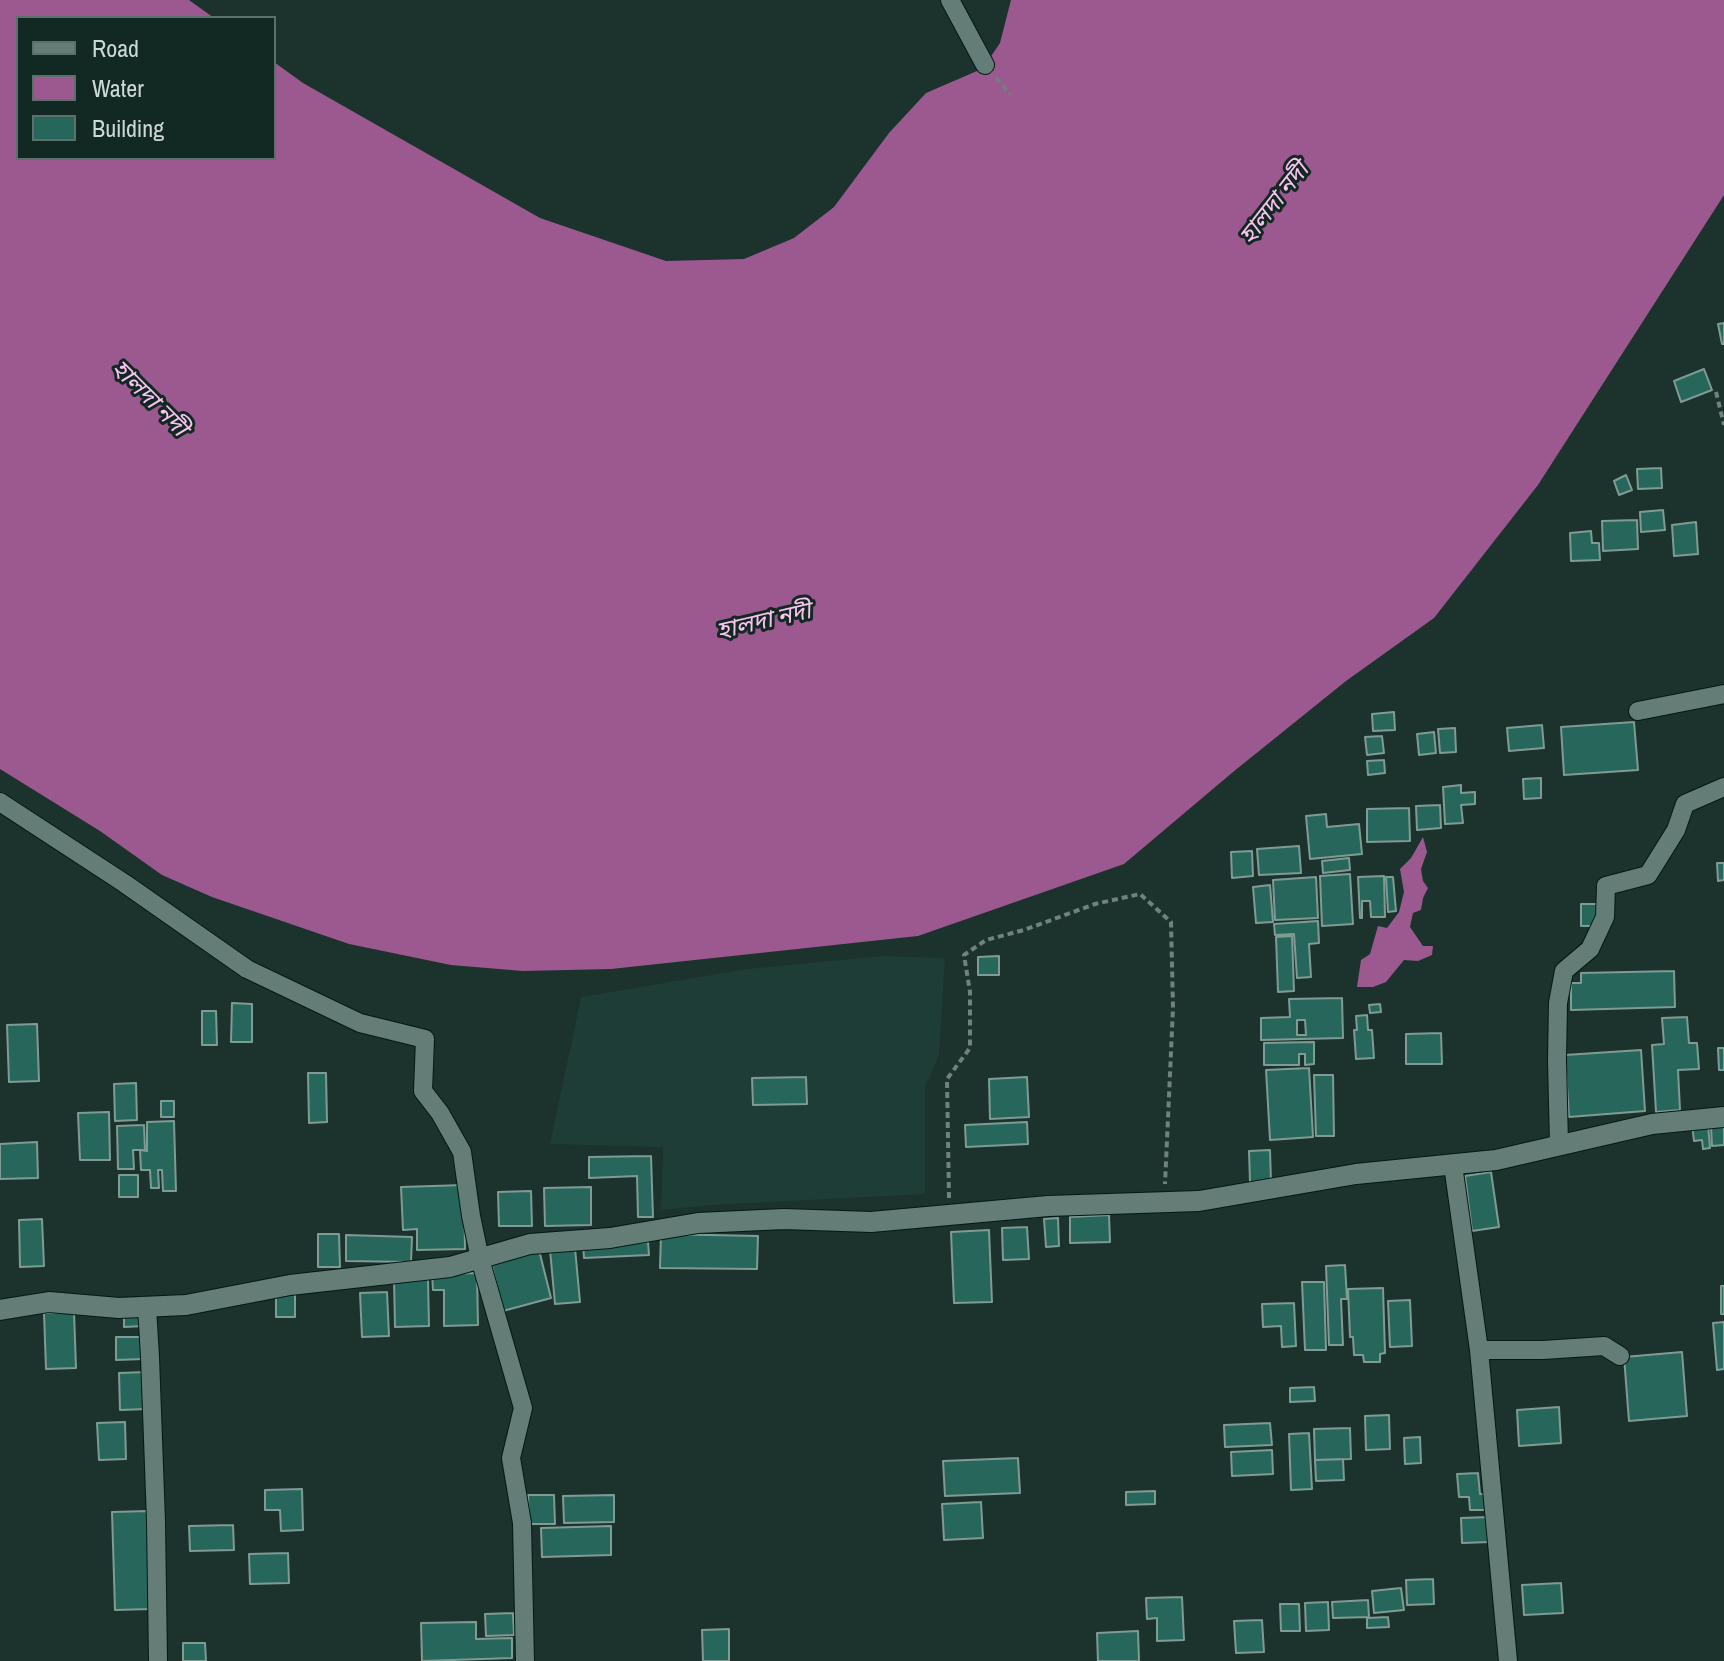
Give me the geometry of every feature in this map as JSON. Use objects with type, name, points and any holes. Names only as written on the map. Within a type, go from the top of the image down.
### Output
[{"type":"street","points":[[950,0],[985,65]]},
{"type":"street","points":[[1638,711],[1724,694]]},
{"type":"street","points":[[1559,1145],[1558,1003],[1564,971],[1590,949],[1605,917],[1606,886],[1648,875],[1676,830],[1685,804],[1724,787]]},
{"type":"street","points":[[0,802],[247,969],[360,1023],[425,1039],[423,1091],[440,1113],[462,1152],[480,1259],[523,1408],[511,1458],[522,1523],[525,1661]]},
{"type":"street","points":[[0,1310],[49,1302],[119,1308],[186,1305],[290,1285],[450,1267],[530,1244],[610,1238],[698,1223],[784,1219],[871,1222],[1048,1206],[1199,1201],[1356,1174],[1496,1160],[1652,1124],[1724,1117]]},
{"type":"street","points":[[1453,1165],[1479,1350],[1508,1661]]},
{"type":"street","points":[[147,1307],[158,1661]]},
{"type":"street","points":[[1479,1350],[1604,1346],[1620,1356]]},
{"type":"path","points":[[1716,392],[1724,425]]},
{"type":"path","points":[[950,1215],[947,1079],[970,1048],[970,992],[964,955],[986,940],[1024,930],[1095,904],[1140,894],[1171,922],[1173,1008],[1164,1180],[1169,1202]]},
{"type":"shaded area","points":[[883,956],[945,958],[939,1055],[925,1087],[925,1194],[661,1210],[663,1147],[550,1144],[581,997],[747,969]]},
{"type":"water","name":"হালদা নদী","points":[[0,0],[189,0],[211,16],[16,16],[16,160],[276,160],[276,63],[303,83],[540,218],[666,261],[744,259],[794,238],[834,207],[889,133],[926,93],[985,65],[1000,43],[1011,0],[1724,0],[1724,195],[1538,485],[1434,618],[1346,681],[1124,864],[918,936],[611,969],[523,971],[451,965],[349,944],[212,897],[162,875],[100,831],[0,769]]},
{"type":"water","points":[[1423,837],[1427,852],[1421,869],[1428,888],[1421,910],[1413,913],[1410,927],[1423,946],[1433,946],[1432,955],[1418,961],[1404,960],[1386,982],[1373,987],[1357,987],[1361,960],[1370,954],[1378,926],[1387,928],[1399,912],[1404,892],[1400,869],[1411,858]]},
{"type":"building","points":[[1724,323],[1724,344],[1722,344],[1718,324]]},
{"type":"building","points":[[1704,369],[1712,390],[1681,402],[1674,381]]},
{"type":"building","points":[[1661,468],[1662,488],[1638,489],[1637,469]]},
{"type":"building","points":[[1626,475],[1632,490],[1619,495],[1614,481]]},
{"type":"building","points":[[1663,510],[1665,530],[1641,532],[1640,512]]},
{"type":"building","points":[[1637,520],[1638,549],[1603,551],[1602,521]]},
{"type":"building","points":[[1696,522],[1698,554],[1674,556],[1672,525]]},
{"type":"building","points":[[1591,531],[1592,543],[1599,543],[1600,560],[1571,561],[1570,533]]},
{"type":"building","points":[[1394,712],[1395,730],[1373,731],[1372,714]]},
{"type":"building","points":[[1634,722],[1638,770],[1564,775],[1561,727]]},
{"type":"building","points":[[1542,725],[1544,748],[1509,751],[1507,728]]},
{"type":"building","points":[[1455,728],[1456,752],[1440,753],[1438,729]]},
{"type":"building","points":[[1434,732],[1436,753],[1419,755],[1417,734]]},
{"type":"building","points":[[1382,736],[1384,753],[1367,755],[1365,737]]},
{"type":"building","points":[[1384,760],[1385,773],[1368,775],[1367,761]]},
{"type":"building","points":[[1541,778],[1541,798],[1524,799],[1523,779]]},
{"type":"building","points":[[1461,785],[1461,793],[1475,792],[1475,804],[1461,805],[1463,823],[1445,824],[1443,787]]},
{"type":"building","points":[[1440,805],[1441,828],[1417,830],[1416,806]]},
{"type":"building","points":[[1409,808],[1410,841],[1367,842],[1367,809]]},
{"type":"building","points":[[1326,814],[1327,827],[1359,824],[1362,854],[1310,859],[1306,816]]},
{"type":"building","points":[[1299,846],[1301,873],[1259,875],[1257,849]]},
{"type":"building","points":[[1252,851],[1253,876],[1232,878],[1231,852]]},
{"type":"building","points":[[1349,858],[1350,870],[1323,873],[1322,861]]},
{"type":"building","points":[[1717,863],[1724,863],[1724,880],[1718,881]]},
{"type":"building","points":[[1350,874],[1353,924],[1322,926],[1320,876]]},
{"type":"building","points":[[1384,876],[1385,917],[1371,917],[1370,901],[1362,901],[1360,918],[1358,877]]},
{"type":"building","points":[[1316,877],[1318,918],[1275,920],[1273,880]]},
{"type":"building","points":[[1386,877],[1393,877],[1396,911],[1388,912]]},
{"type":"building","points":[[1270,885],[1273,922],[1256,923],[1253,887]]},
{"type":"building","points":[[1581,904],[1597,904],[1596,926],[1581,926]]},
{"type":"building","points":[[1318,921],[1319,943],[1309,944],[1311,977],[1297,978],[1294,934],[1275,935],[1274,924]]},
{"type":"building","points":[[1292,936],[1294,991],[1278,992],[1276,937]]},
{"type":"building","points":[[999,956],[999,975],[978,975],[978,957]]},
{"type":"building","points":[[1674,971],[1675,1007],[1571,1010],[1571,983],[1581,983],[1581,973]]},
{"type":"building","points":[[1342,998],[1343,1038],[1261,1040],[1261,1018],[1290,1017],[1289,999]],"holes":[[[1297,1020],[1305,1020],[1306,1035],[1297,1035]]]},
{"type":"building","points":[[232,1003],[252,1004],[252,1042],[231,1042]]},
{"type":"building","points":[[1380,1004],[1381,1012],[1370,1013],[1369,1005]]},
{"type":"building","points":[[202,1011],[216,1011],[217,1045],[202,1045]]},
{"type":"building","points":[[1367,1015],[1368,1030],[1372,1030],[1374,1058],[1356,1059],[1356,1016]]},
{"type":"building","points":[[1687,1017],[1689,1043],[1697,1043],[1699,1069],[1678,1070],[1680,1110],[1656,1112],[1652,1045],[1664,1044],[1662,1018]]},
{"type":"building","points":[[37,1024],[39,1081],[9,1082],[7,1025]]},
{"type":"building","points":[[1441,1033],[1442,1064],[1406,1064],[1406,1034]]},
{"type":"building","points":[[1314,1042],[1314,1064],[1305,1065],[1305,1054],[1299,1054],[1299,1065],[1264,1065],[1264,1043]]},
{"type":"building","points":[[1718,1048],[1724,1048],[1724,1070],[1719,1070]]},
{"type":"building","points":[[1641,1050],[1645,1111],[1569,1117],[1565,1055]]},
{"type":"building","points":[[1309,1068],[1313,1137],[1270,1140],[1266,1070]]},
{"type":"building","points":[[308,1073],[326,1073],[327,1122],[309,1123]]},
{"type":"building","points":[[1314,1075],[1333,1075],[1334,1136],[1316,1136]]},
{"type":"building","points":[[806,1077],[807,1104],[753,1105],[752,1078]]},
{"type":"building","points":[[1027,1077],[1029,1117],[990,1119],[989,1079]]},
{"type":"building","points":[[136,1083],[137,1120],[115,1121],[114,1084]]},
{"type":"building","points":[[161,1101],[174,1101],[174,1117],[161,1117]]},
{"type":"building","points":[[109,1112],[110,1160],[80,1160],[78,1113]]},
{"type":"building","points":[[174,1121],[176,1191],[163,1191],[162,1170],[158,1170],[159,1188],[151,1188],[150,1170],[141,1170],[140,1150],[147,1151],[147,1122]]},
{"type":"building","points":[[1027,1122],[1028,1144],[966,1147],[965,1125]]},
{"type":"building","points":[[1708,1124],[1710,1148],[1703,1149],[1702,1140],[1694,1141],[1692,1125]]},
{"type":"building","points":[[144,1125],[145,1150],[133,1150],[134,1169],[118,1169],[117,1126]]},
{"type":"building","points":[[1724,1126],[1724,1145],[1712,1146],[1711,1127]]},
{"type":"building","points":[[37,1142],[38,1178],[0,1179],[0,1144]]},
{"type":"building","points":[[1270,1150],[1271,1182],[1250,1182],[1249,1151]]},
{"type":"building","points":[[651,1156],[653,1217],[638,1217],[637,1176],[589,1178],[589,1157]]},
{"type":"building","points":[[1491,1172],[1499,1227],[1472,1231],[1465,1176]]},
{"type":"building","points":[[119,1175],[138,1175],[138,1197],[119,1197]]},
{"type":"building","points":[[464,1185],[465,1249],[417,1250],[417,1229],[403,1230],[401,1187]]},
{"type":"building","points":[[591,1187],[591,1225],[545,1226],[544,1188]]},
{"type":"building","points":[[531,1191],[532,1226],[499,1226],[498,1192]]},
{"type":"building","points":[[1109,1215],[1110,1242],[1070,1243],[1070,1217]]},
{"type":"building","points":[[1058,1218],[1059,1246],[1046,1247],[1044,1219]]},
{"type":"building","points":[[42,1219],[44,1266],[20,1267],[19,1220]]},
{"type":"building","points":[[1027,1227],[1029,1259],[1003,1260],[1002,1228]]},
{"type":"building","points":[[989,1230],[992,1302],[954,1303],[951,1232]]},
{"type":"building","points":[[318,1234],[339,1234],[340,1267],[318,1267]]},
{"type":"building","points":[[661,1234],[758,1236],[757,1269],[660,1268]]},
{"type":"building","points":[[346,1235],[412,1237],[411,1262],[346,1261]]},
{"type":"building","points":[[648,1242],[649,1255],[584,1258],[583,1244]]},
{"type":"building","points":[[575,1248],[580,1302],[555,1304],[550,1250]]},
{"type":"building","points":[[539,1250],[551,1298],[503,1311],[491,1262]]},
{"type":"building","points":[[1345,1265],[1347,1299],[1341,1299],[1343,1345],[1329,1345],[1326,1266]]},
{"type":"building","points":[[477,1273],[478,1325],[444,1326],[444,1290],[433,1290],[432,1274]]},
{"type":"building","points":[[394,1279],[428,1279],[429,1326],[395,1327]]},
{"type":"building","points":[[1302,1282],[1324,1282],[1326,1350],[1305,1350]]},
{"type":"building","points":[[1721,1286],[1724,1286],[1724,1314],[1721,1314]]},
{"type":"building","points":[[1383,1288],[1385,1353],[1380,1354],[1380,1362],[1364,1362],[1363,1355],[1354,1355],[1353,1337],[1350,1337],[1348,1289]]},
{"type":"building","points":[[387,1292],[389,1336],[362,1337],[360,1293]]},
{"type":"building","points":[[276,1294],[295,1294],[295,1317],[276,1317]]},
{"type":"building","points":[[1410,1300],[1412,1346],[1390,1347],[1388,1301]]},
{"type":"building","points":[[1294,1303],[1296,1346],[1282,1347],[1281,1326],[1263,1327],[1262,1304]]},
{"type":"building","points":[[74,1312],[76,1368],[46,1369],[44,1313]]},
{"type":"building","points":[[124,1312],[143,1312],[144,1326],[124,1327]]},
{"type":"building","points":[[1724,1322],[1724,1369],[1717,1370],[1713,1323]]},
{"type":"building","points":[[116,1337],[142,1337],[143,1359],[116,1360]]},
{"type":"building","points":[[1682,1352],[1687,1416],[1629,1421],[1624,1357]]},
{"type":"building","points":[[147,1372],[147,1409],[120,1410],[119,1373]]},
{"type":"building","points":[[1314,1387],[1315,1401],[1290,1402],[1290,1388]]},
{"type":"building","points":[[1559,1407],[1561,1443],[1519,1446],[1517,1410]]},
{"type":"building","points":[[1389,1415],[1390,1449],[1366,1450],[1365,1416]]},
{"type":"building","points":[[125,1422],[126,1459],[99,1460],[97,1423]]},
{"type":"building","points":[[1270,1423],[1272,1445],[1225,1447],[1224,1425]]},
{"type":"building","points":[[1350,1428],[1351,1459],[1315,1460],[1314,1429]]},
{"type":"building","points":[[1309,1433],[1312,1489],[1291,1490],[1289,1434]]},
{"type":"building","points":[[1420,1437],[1421,1463],[1405,1464],[1404,1438]]},
{"type":"building","points":[[1272,1450],[1273,1474],[1232,1476],[1231,1452]]},
{"type":"building","points":[[1018,1458],[1020,1493],[945,1496],[943,1461]]},
{"type":"building","points":[[1343,1459],[1344,1480],[1316,1481],[1315,1460]]},
{"type":"building","points":[[1478,1473],[1480,1494],[1487,1494],[1487,1510],[1470,1510],[1469,1497],[1459,1497],[1457,1474]]},
{"type":"building","points":[[302,1489],[303,1530],[281,1531],[280,1510],[265,1510],[265,1490]]},
{"type":"building","points":[[1155,1491],[1155,1504],[1126,1505],[1126,1492]]},
{"type":"building","points":[[528,1495],[554,1495],[555,1524],[529,1524]]},
{"type":"building","points":[[614,1495],[614,1522],[564,1523],[563,1496]]},
{"type":"building","points":[[981,1502],[983,1538],[944,1540],[942,1504]]},
{"type":"building","points":[[149,1511],[151,1609],[115,1610],[112,1512]]},
{"type":"building","points":[[1489,1517],[1490,1542],[1462,1543],[1461,1518]]},
{"type":"building","points":[[233,1525],[234,1550],[190,1551],[189,1526]]},
{"type":"building","points":[[611,1526],[611,1555],[542,1557],[541,1528]]},
{"type":"building","points":[[288,1553],[289,1583],[250,1584],[249,1554]]},
{"type":"building","points":[[1433,1579],[1434,1604],[1407,1605],[1406,1580]]},
{"type":"building","points":[[1561,1583],[1563,1613],[1524,1615],[1522,1585]]},
{"type":"building","points":[[1401,1588],[1404,1610],[1374,1613],[1372,1591]]},
{"type":"building","points":[[1182,1597],[1184,1640],[1157,1641],[1157,1618],[1147,1619],[1146,1598]]},
{"type":"building","points":[[1368,1600],[1369,1617],[1333,1618],[1332,1602]]},
{"type":"building","points":[[1328,1602],[1329,1630],[1306,1631],[1305,1603]]},
{"type":"building","points":[[1280,1604],[1299,1604],[1300,1631],[1281,1631]]},
{"type":"building","points":[[513,1613],[514,1635],[486,1636],[485,1614]]},
{"type":"building","points":[[1388,1617],[1389,1627],[1367,1628],[1367,1618]]},
{"type":"building","points":[[1262,1620],[1264,1652],[1236,1653],[1234,1621]]},
{"type":"building","points":[[476,1622],[476,1639],[512,1638],[512,1658],[422,1661],[421,1623]]},
{"type":"building","points":[[729,1629],[729,1661],[703,1661],[702,1630]]},
{"type":"building","points":[[1138,1631],[1139,1661],[1098,1661],[1097,1633]]},
{"type":"building","points":[[183,1643],[205,1643],[206,1661],[183,1661]]}]
